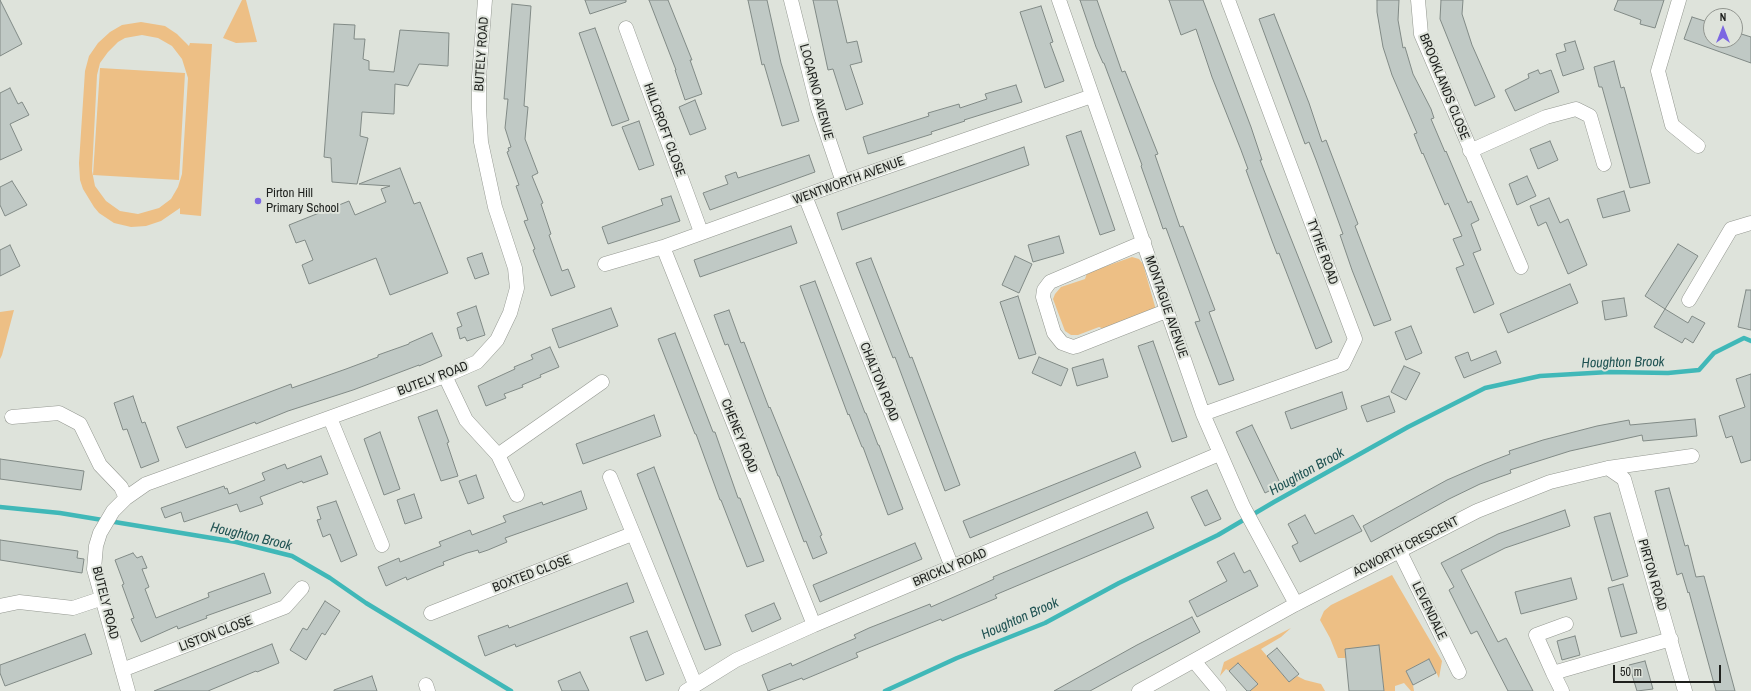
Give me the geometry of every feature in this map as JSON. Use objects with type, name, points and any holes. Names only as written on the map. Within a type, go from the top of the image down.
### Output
[{"type":"street","name":"BUTELY ROAD","points":[[128,691],[94,569],[96,546],[100,534],[113,511],[126,498],[146,484],[446,376],[477,362],[497,340],[510,314],[516,288],[515,268],[495,207],[481,142],[479,77],[485,0]]},
{"type":"street","name":"LOCARNO AVENUE","points":[[792,0],[818,108],[843,182]]},
{"type":"street","name":"MONTAGUE AVENUE","points":[[1059,0],[1144,242],[1166,311],[1202,414],[1243,506],[1296,604]]},
{"type":"street","name":"TYTHE ROAD","points":[[1202,414],[1343,364],[1355,339],[1228,0]]},
{"type":"street","name":"BROOKLANDS CLOSE","points":[[1418,0],[1421,34],[1521,267]]},
{"type":"street","points":[[1679,0],[1658,72],[1672,125],[1698,146]]},
{"type":"street","name":"HILLCROFT CLOSE","points":[[626,28],[701,232]]},
{"type":"street","name":"WENTWORTH AVENUE","points":[[605,264],[663,247],[701,232],[843,182],[1092,96]]},
{"type":"street","name":"BROOKLANDS CLOSE","points":[[1470,151],[1546,117],[1576,109],[1590,116],[1604,164]]},
{"type":"street","name":"CHALTON ROAD","points":[[805,196],[952,567]]},
{"type":"street","points":[[1689,300],[1731,229],[1751,223]]},
{"type":"street","points":[[1144,242],[1050,282],[1044,290],[1044,297],[1054,333],[1062,344],[1073,347],[1166,311]]},
{"type":"street","name":"CHENEY ROAD","points":[[663,247],[814,625]]},
{"type":"street","points":[[446,376],[466,420],[498,455],[517,495]]},
{"type":"street","points":[[498,455],[602,382]]},
{"type":"street","points":[[12,417],[59,413],[80,424],[100,465],[121,487],[126,498]]},
{"type":"street","points":[[330,418],[382,545]]},
{"type":"street","name":"BRICKLY ROAD","points":[[690,688],[736,660],[814,625],[1219,454]]},
{"type":"street","name":"ACWORTH CRESCENT","points":[[1139,691],[1296,604],[1477,511],[1550,482],[1608,468],[1692,456]]},
{"type":"street","name":"PIRTON ROAD","points":[[1608,468],[1624,478],[1685,691]]},
{"type":"street","points":[[610,477],[690,688]]},
{"type":"street","name":"BOXTED CLOSE","points":[[431,613],[632,534]]},
{"type":"street","name":"LEVENDALE","points":[[1399,550],[1459,672]]},
{"type":"street","name":"LISTON CLOSE","points":[[122,670],[285,607],[302,588]]},
{"type":"street","points":[[0,606],[19,602],[73,608],[103,598]]},
{"type":"street","points":[[1562,691],[1536,635],[1566,624]]},
{"type":"street","points":[[1553,673],[1671,639]]},
{"type":"street","points":[[1194,661],[1218,691]]},
{"type":"shaded area","points":[[242,0],[246,0],[257,42],[236,43],[223,38]]},
{"type":"shaded area","points":[[141,22],[165,26],[177,34],[189,46],[190,43],[212,44],[201,216],[180,214],[180,208],[161,221],[146,226],[131,227],[114,223],[99,213],[83,189],[80,180],[79,163],[85,71],[89,56],[98,43],[110,32],[122,25]],"holes":[[[142,35],[158,38],[172,46],[182,59],[188,78],[182,174],[178,187],[171,199],[159,208],[138,214],[120,211],[106,201],[95,186],[92,171],[97,75],[100,63],[118,42],[125,38]]]},
{"type":"shaded area","points":[[100,68],[185,73],[179,180],[93,175]]},
{"type":"shaded area","points":[[1132,257],[1139,259],[1143,264],[1156,310],[1107,330],[1099,327],[1078,335],[1071,335],[1065,331],[1053,299],[1061,287],[1085,279],[1087,273]]},
{"type":"shaded area","points":[[14,310],[2,355],[0,359],[0,312]]},
{"type":"shaded area","points":[[1392,575],[1442,661],[1439,678],[1429,659],[1406,671],[1413,685],[1414,691],[1411,691],[1404,683],[1395,686],[1395,691],[1384,691],[1379,646],[1345,649],[1346,658],[1338,658],[1330,638],[1320,620],[1324,611],[1331,605]]},
{"type":"shaded area","points":[[1291,628],[1281,637],[1261,649],[1289,682],[1297,676],[1305,680],[1321,684],[1325,691],[1250,691],[1258,684],[1238,663],[1229,671],[1226,669],[1220,676],[1224,662]]},
{"type":"building","points":[[0,0],[22,44],[0,56]]},
{"type":"building","points":[[585,0],[626,0],[626,2],[590,14]]},
{"type":"building","points":[[649,0],[668,0],[692,60],[690,60],[702,94],[685,100],[676,70]]},
{"type":"building","points":[[748,0],[767,0],[781,63],[799,121],[782,126],[764,64],[762,65]]},
{"type":"building","points":[[813,0],[837,0],[847,43],[857,41],[862,62],[850,65],[863,104],[846,110],[833,69],[828,70]]},
{"type":"building","points":[[1080,0],[1097,0],[1122,72],[1125,71],[1158,154],[1155,155],[1180,227],[1183,226],[1215,310],[1209,312],[1234,380],[1219,385],[1195,322],[1200,321],[1166,228],[1163,229],[1141,166],[1142,165],[1104,63],[1096,47]]},
{"type":"building","points":[[1169,0],[1203,0],[1251,127],[1262,160],[1260,160],[1332,342],[1316,349],[1279,253],[1277,254],[1272,241],[1246,170],[1248,169],[1212,77],[1196,29],[1181,35]]},
{"type":"building","points":[[1377,0],[1399,0],[1398,20],[1403,48],[1405,47],[1413,74],[1431,109],[1434,118],[1431,119],[1445,152],[1446,151],[1468,203],[1471,201],[1479,220],[1471,224],[1481,250],[1473,253],[1494,304],[1474,313],[1456,268],[1464,265],[1453,239],[1462,236],[1448,203],[1445,205],[1423,153],[1422,154],[1414,134],[1417,133],[1392,75],[1383,47],[1377,12]]},
{"type":"building","points":[[1441,0],[1463,0],[1462,14],[1472,45],[1495,97],[1475,106],[1440,19]]},
{"type":"building","points":[[1618,0],[1664,0],[1655,28],[1640,24],[1641,20],[1614,10]]},
{"type":"building","points":[[512,4],[531,6],[524,106],[528,107],[525,139],[538,173],[532,176],[543,203],[541,204],[551,234],[549,235],[562,271],[568,269],[575,287],[551,296],[533,250],[535,249],[524,221],[528,220],[516,186],[519,185],[507,152],[509,151],[508,148],[511,147],[505,128],[508,99],[504,99]]},
{"type":"building","points":[[1041,6],[1053,42],[1050,43],[1064,81],[1045,88],[1020,12]]},
{"type":"building","points":[[1274,14],[1309,103],[1322,142],[1326,140],[1358,224],[1355,226],[1391,320],[1374,326],[1352,270],[1340,235],[1343,234],[1316,160],[1309,142],[1305,144],[1259,19]]},
{"type":"building","points":[[1692,17],[1703,20],[1703,46],[1684,39]]},
{"type":"building","points":[[334,24],[355,25],[354,39],[365,39],[363,59],[369,61],[369,70],[394,72],[400,30],[449,33],[448,66],[419,64],[408,86],[395,84],[394,114],[362,112],[360,136],[368,138],[357,184],[332,182],[331,158],[324,157]]},
{"type":"building","points":[[595,28],[629,120],[612,126],[579,33]]},
{"type":"building","points":[[1743,34],[1751,37],[1751,63],[1709,48],[1743,48]]},
{"type":"building","points":[[1575,41],[1584,69],[1563,76],[1556,54],[1566,51],[1564,44]]},
{"type":"building","points":[[1614,61],[1621,88],[1624,87],[1650,183],[1630,188],[1602,87],[1599,87],[1594,67]]},
{"type":"building","points":[[1538,70],[1540,74],[1551,70],[1559,92],[1515,111],[1505,90],[1529,78],[1528,74]]},
{"type":"building","points":[[1016,85],[1022,102],[964,120],[965,121],[931,132],[932,134],[868,154],[863,137],[929,116],[928,113],[959,104],[960,108],[987,99],[985,94]]},
{"type":"building","points":[[10,88],[18,104],[22,102],[29,115],[10,124],[22,150],[0,160],[0,93]]},
{"type":"building","points":[[695,100],[706,129],[690,135],[679,107]]},
{"type":"building","points":[[639,121],[654,165],[639,170],[622,127]]},
{"type":"building","points":[[1081,131],[1115,230],[1100,235],[1066,136]]},
{"type":"building","points":[[1550,141],[1558,160],[1538,169],[1530,149]]},
{"type":"building","points":[[1024,147],[1029,165],[842,230],[837,213]]},
{"type":"building","points":[[809,155],[815,172],[710,210],[703,193],[728,184],[725,176],[736,172],[738,178]]},
{"type":"building","points":[[400,168],[414,204],[420,202],[448,273],[390,295],[376,258],[309,284],[302,265],[313,260],[305,240],[296,243],[289,225],[349,201],[355,215],[386,202],[381,189],[390,186],[359,184]]},
{"type":"building","points":[[1527,176],[1536,196],[1517,205],[1509,184]]},
{"type":"building","points":[[12,181],[27,205],[5,216],[0,205],[0,187]]},
{"type":"building","points":[[1624,191],[1630,211],[1603,218],[1597,199]]},
{"type":"building","points":[[671,196],[680,221],[608,244],[602,227],[663,205],[661,199]]},
{"type":"building","points":[[1549,198],[1560,223],[1568,219],[1587,265],[1568,274],[1546,222],[1538,226],[1530,206]]},
{"type":"building","points":[[791,226],[797,243],[700,277],[694,260]]},
{"type":"building","points":[[1059,236],[1064,253],[1033,262],[1028,245]]},
{"type":"building","points":[[1678,244],[1698,256],[1665,309],[1645,296]]},
{"type":"building","points":[[10,245],[20,266],[0,276],[0,250]]},
{"type":"building","points":[[482,253],[489,274],[475,279],[467,258]]},
{"type":"building","points":[[1015,256],[1032,264],[1019,293],[1002,285]]},
{"type":"building","points":[[871,258],[910,358],[912,357],[960,485],[945,491],[895,357],[893,358],[856,263]]},
{"type":"building","points":[[815,281],[903,509],[888,515],[863,447],[849,414],[848,415],[800,286]]},
{"type":"building","points":[[1570,284],[1578,303],[1508,333],[1500,314]]},
{"type":"building","points":[[1746,290],[1751,290],[1751,330],[1738,327]]},
{"type":"building","points":[[1018,296],[1036,354],[1019,359],[1000,302]]},
{"type":"building","points":[[1624,298],[1627,316],[1605,320],[1602,301]]},
{"type":"building","points":[[476,306],[485,335],[467,341],[465,337],[460,339],[457,328],[462,326],[457,313]]},
{"type":"building","points":[[611,308],[618,326],[559,348],[552,329]]},
{"type":"building","points":[[1665,309],[1688,323],[1692,316],[1705,323],[1693,343],[1685,338],[1682,343],[1654,327]]},
{"type":"building","points":[[729,310],[741,343],[744,342],[769,408],[770,407],[822,535],[820,536],[827,553],[813,559],[806,541],[804,542],[728,344],[725,345],[714,315]]},
{"type":"building","points":[[1411,326],[1422,353],[1406,360],[1395,332]]},
{"type":"building","points":[[432,333],[442,356],[419,366],[353,390],[288,411],[256,424],[255,422],[186,448],[177,427],[291,384],[292,388],[346,369],[378,357],[378,355],[409,344]]},
{"type":"building","points":[[675,333],[713,432],[715,432],[738,498],[740,498],[764,561],[747,567],[658,339]]},
{"type":"building","points":[[1153,341],[1187,437],[1172,442],[1138,346]]},
{"type":"building","points":[[550,347],[559,367],[522,385],[523,387],[504,394],[506,398],[486,406],[478,386],[515,369],[514,367],[533,359],[531,355]]},
{"type":"building","points":[[1496,351],[1501,363],[1464,378],[1455,357],[1468,352],[1471,361]]},
{"type":"building","points":[[1039,357],[1068,369],[1061,386],[1032,373]]},
{"type":"building","points":[[1103,359],[1108,377],[1077,386],[1072,368]]},
{"type":"building","points":[[1404,366],[1420,373],[1406,400],[1391,392]]},
{"type":"building","points":[[1751,374],[1751,460],[1741,463],[1732,436],[1726,438],[1719,416],[1745,407],[1736,379]]},
{"type":"building","points":[[1342,392],[1347,409],[1291,429],[1285,412]]},
{"type":"building","points":[[133,396],[142,423],[145,422],[159,461],[141,468],[127,429],[123,430],[114,403]]},
{"type":"building","points":[[1389,396],[1395,412],[1367,422],[1361,406]]},
{"type":"building","points":[[437,410],[449,442],[447,443],[458,476],[441,481],[418,417]]},
{"type":"building","points":[[654,415],[661,436],[583,464],[576,444]]},
{"type":"building","points":[[1695,419],[1697,436],[1643,441],[1642,435],[1570,451],[1510,470],[1511,473],[1480,484],[1449,499],[1371,542],[1363,526],[1447,480],[1510,454],[1509,451],[1543,440],[1597,426],[1629,420],[1630,425]]},
{"type":"building","points":[[1252,425],[1281,485],[1265,493],[1236,432]]},
{"type":"building","points":[[380,432],[400,489],[384,495],[364,439]]},
{"type":"building","points":[[1135,452],[1141,467],[970,538],[963,521]]},
{"type":"building","points":[[321,456],[328,474],[303,483],[302,481],[260,497],[263,504],[240,512],[237,504],[184,522],[181,512],[165,518],[161,508],[224,486],[225,489],[227,488],[229,494],[265,480],[262,473],[285,464],[287,469]]},
{"type":"building","points":[[0,459],[84,471],[81,490],[0,479]]},
{"type":"building","points":[[654,467],[721,645],[705,650],[637,474]]},
{"type":"building","points":[[476,475],[484,498],[468,504],[459,481]]},
{"type":"building","points":[[1669,488],[1685,546],[1688,545],[1696,577],[1704,576],[1735,691],[1716,691],[1689,592],[1688,593],[1682,573],[1677,575],[1655,491]]},
{"type":"building","points":[[1207,490],[1221,519],[1205,526],[1191,497]]},
{"type":"building","points":[[581,491],[587,509],[505,538],[507,542],[488,550],[479,553],[478,550],[467,553],[443,562],[444,565],[407,580],[406,577],[386,586],[378,567],[399,558],[400,562],[441,546],[439,542],[470,530],[472,535],[506,522],[503,516],[542,502],[543,505]]},
{"type":"building","points":[[414,494],[422,518],[405,524],[397,500]]},
{"type":"building","points":[[336,501],[357,555],[341,562],[330,534],[323,537],[317,520],[321,519],[317,507]]},
{"type":"building","points":[[1565,510],[1570,526],[1505,548],[1461,570],[1498,642],[1506,638],[1533,691],[1508,691],[1477,631],[1471,634],[1449,590],[1454,587],[1441,563],[1498,534]]},
{"type":"building","points":[[1147,512],[1154,528],[995,595],[997,598],[942,621],[941,619],[856,653],[858,657],[803,680],[802,678],[768,691],[762,675],[791,663],[792,666],[856,638],[854,635],[869,628],[930,604],[931,607],[994,579],[993,577]]},
{"type":"building","points":[[1610,513],[1628,576],[1612,581],[1594,517]]},
{"type":"building","points":[[1305,515],[1315,534],[1353,515],[1362,531],[1300,562],[1292,546],[1298,543],[1288,524]]},
{"type":"building","points":[[0,540],[78,551],[77,558],[84,559],[82,573],[0,560]]},
{"type":"building","points":[[915,543],[922,559],[820,602],[813,585]]},
{"type":"building","points":[[133,553],[137,558],[142,556],[147,568],[142,569],[149,587],[145,589],[156,618],[209,597],[208,593],[264,573],[271,593],[206,616],[207,618],[178,629],[177,626],[141,642],[131,619],[134,618],[115,560]]},
{"type":"building","points":[[1234,553],[1244,573],[1250,570],[1258,586],[1197,617],[1189,601],[1227,581],[1217,562]]},
{"type":"building","points":[[1571,578],[1577,599],[1521,614],[1515,592]]},
{"type":"building","points":[[627,583],[634,602],[516,647],[515,644],[485,656],[478,636],[508,625],[509,628]]},
{"type":"building","points":[[1623,584],[1637,633],[1621,637],[1608,588]]},
{"type":"building","points":[[325,601],[340,611],[325,635],[322,633],[306,660],[290,650],[303,628],[307,630]]},
{"type":"building","points":[[774,603],[781,619],[752,632],[745,615]]},
{"type":"building","points":[[1192,617],[1200,632],[1090,691],[1054,691],[1137,645]]},
{"type":"building","points":[[647,631],[664,674],[646,681],[630,637]]},
{"type":"building","points":[[85,634],[92,654],[5,686],[0,673],[0,665]]},
{"type":"building","points":[[1575,636],[1580,655],[1562,660],[1557,641]]},
{"type":"building","points":[[272,644],[279,663],[257,672],[256,671],[208,691],[154,691]]},
{"type":"building","points":[[1379,645],[1384,691],[1349,691],[1345,649]]},
{"type":"building","points":[[1277,648],[1299,674],[1289,682],[1267,656]]},
{"type":"building","points":[[1429,659],[1436,673],[1413,685],[1406,671]]},
{"type":"building","points":[[1645,661],[1653,689],[1637,691],[1629,665]]},
{"type":"building","points":[[1238,663],[1258,684],[1250,691],[1247,691],[1229,671]]},
{"type":"building","points":[[580,672],[589,691],[562,691],[558,681]]},
{"type":"building","points":[[372,676],[377,691],[334,691],[334,690]]},
{"type":"waterway","name":"Houghton Brook","points":[[885,691],[957,658],[1045,623],[1119,583],[1218,535],[1408,427],[1485,388],[1540,376],[1609,372],[1668,373],[1699,370],[1714,353],[1744,338],[1751,341]]},
{"type":"waterway","name":"Houghton Brook","points":[[0,507],[60,513],[236,542],[292,556],[330,578],[366,603],[511,691]]},
{"type":"place","name":"Pirton Hill Primary School","points":[[258,201]]}]
